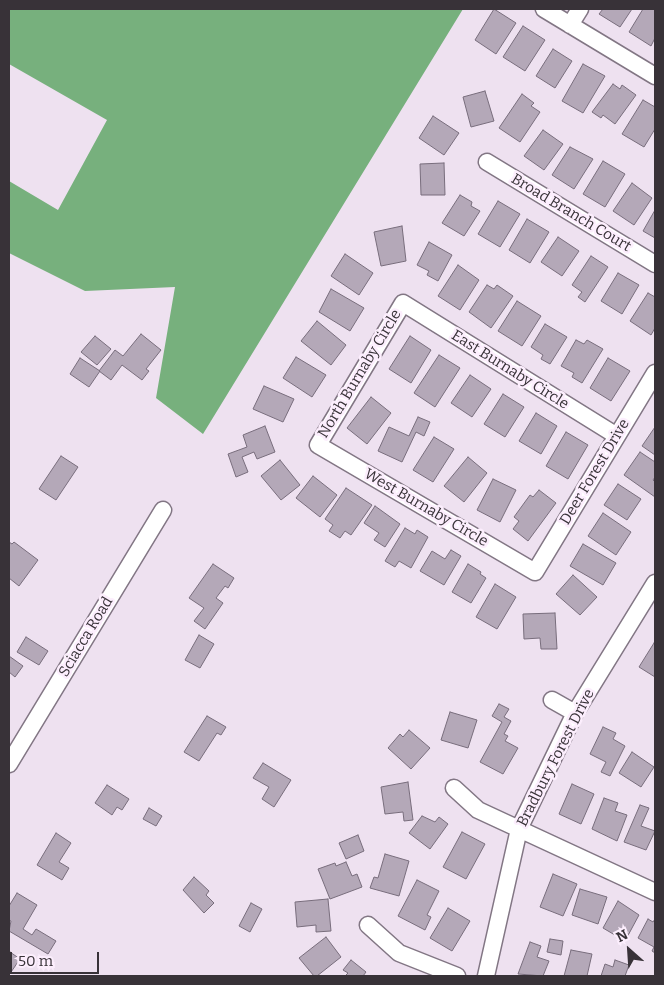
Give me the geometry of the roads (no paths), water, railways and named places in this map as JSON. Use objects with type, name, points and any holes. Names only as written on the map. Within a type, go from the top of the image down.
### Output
[{"type":"street","points":[[544,9],[655,76]]},
{"type":"street","points":[[570,25],[580,9]]},
{"type":"street","name":"Broad Branch Court","points":[[487,162],[655,264]]},
{"type":"street","name":"East Burnaby Circle","points":[[403,303],[617,436]]},
{"type":"street","name":"North Burnaby Circle","points":[[318,444],[403,303]]},
{"type":"street","name":"Deer Forest Drive","points":[[535,572],[655,373]]},
{"type":"street","name":"West Burnaby Circle","points":[[318,444],[535,572]]},
{"type":"street","name":"Sciacca Road","points":[[9,764],[163,510]]},
{"type":"street","name":"Bradbury Forest Drive","points":[[486,976],[520,829],[576,713],[655,583]]},
{"type":"street","points":[[552,700],[576,713]]},
{"type":"street","points":[[454,788],[478,810],[655,892]]},
{"type":"street","points":[[368,925],[399,953],[457,976]]}]
